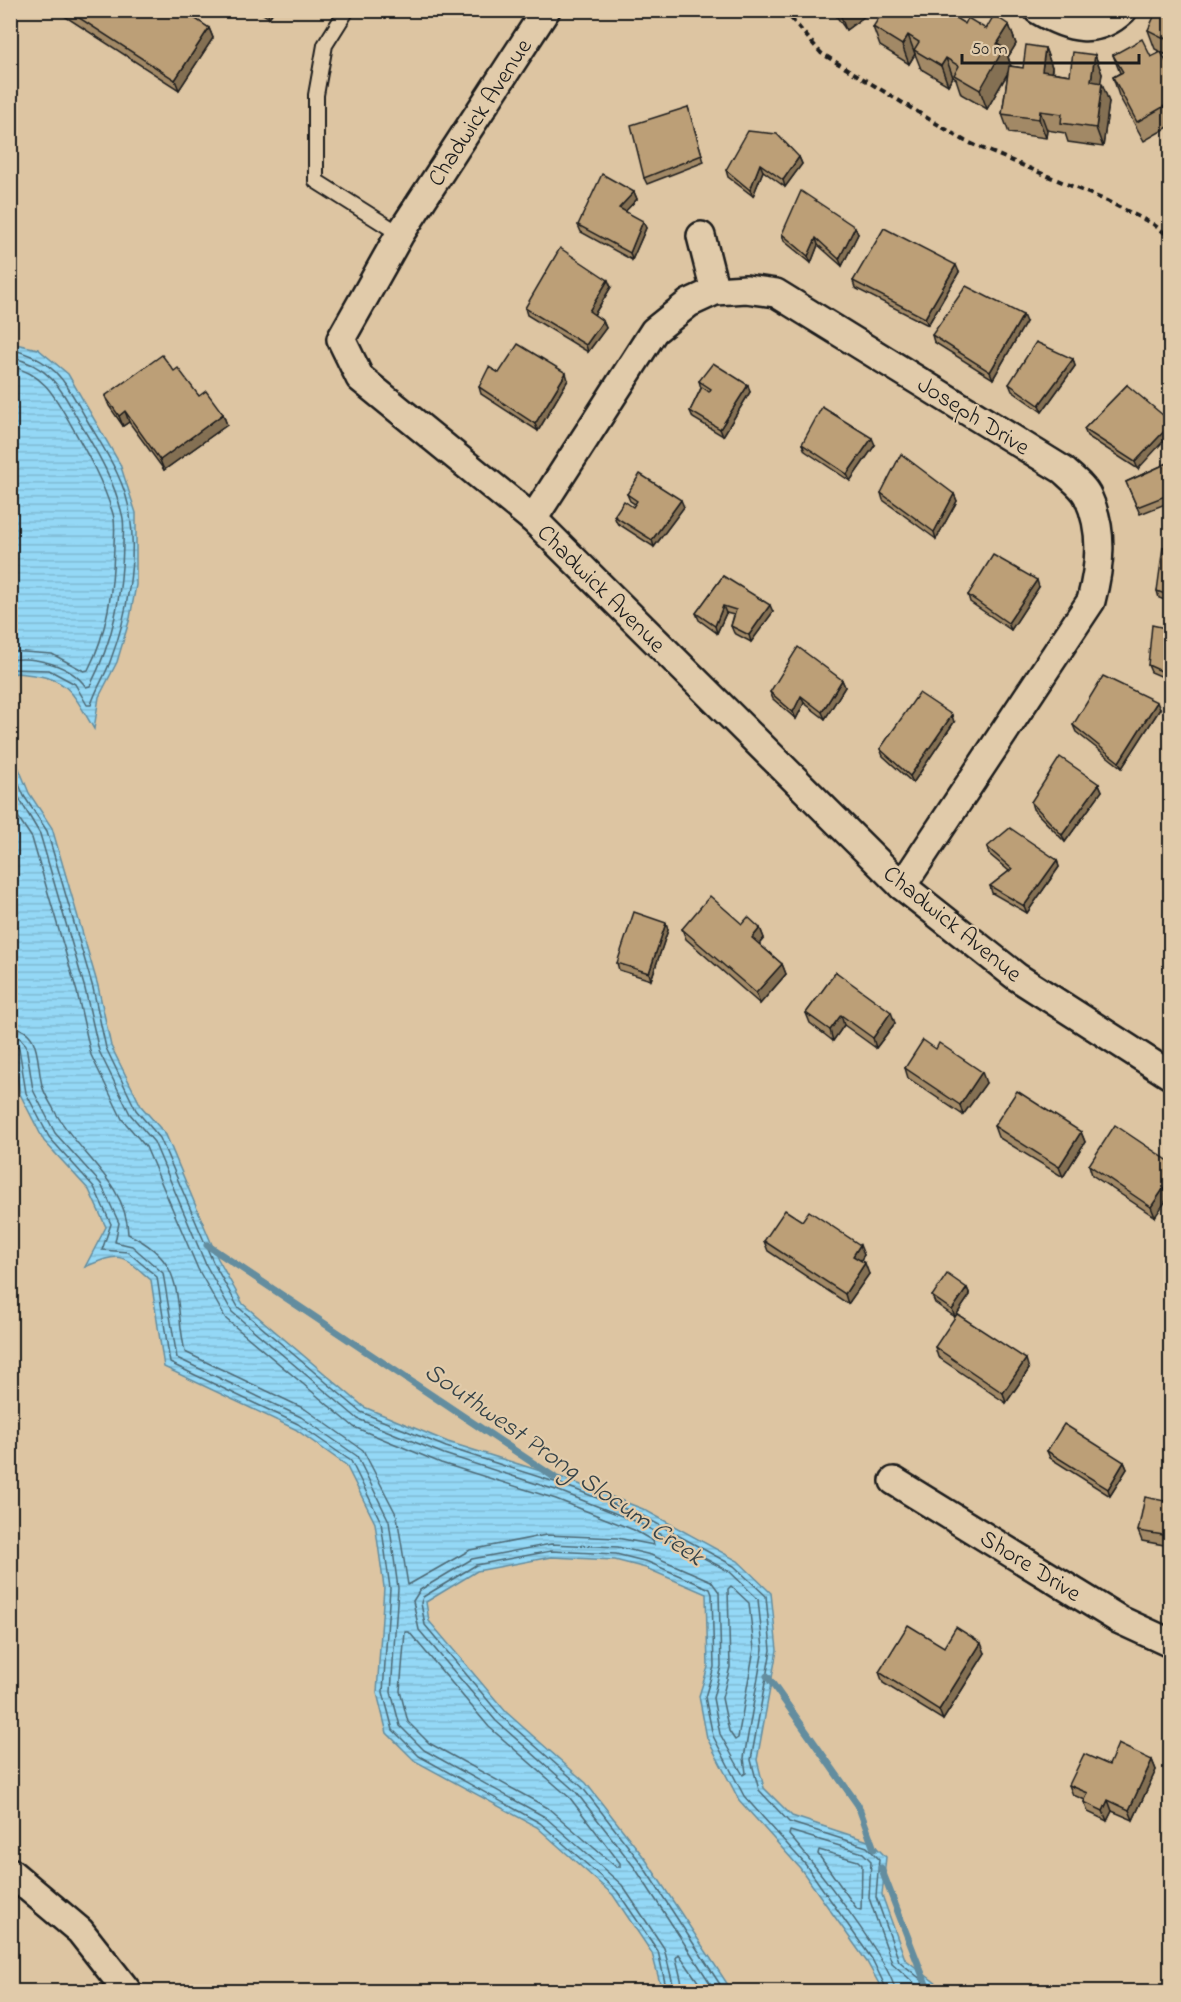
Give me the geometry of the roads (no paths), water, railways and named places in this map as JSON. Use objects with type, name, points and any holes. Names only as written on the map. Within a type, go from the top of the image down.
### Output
[{"type":"street","name":"Chadwick Avenue","points":[[546,10],[400,234],[341,339],[360,378],[533,519],[902,886],[1017,977],[1170,1075]]},
{"type":"street","points":[[1038,10],[1058,22],[1093,27],[1110,23],[1124,10]]},
{"type":"street","points":[[701,236],[715,291]]},
{"type":"street","name":"Joseph Drive","points":[[533,519],[654,331],[688,303],[715,291],[746,289],[776,294],[1063,470],[1088,495],[1100,534],[1098,572],[1091,601],[902,886]]},
{"type":"street","name":"Shore Drive","points":[[894,1481],[1110,1614],[1170,1643]]},
{"type":"street","points":[[10,1872],[80,1931],[128,1992]]},
{"type":"lane","points":[[347,10],[326,45],[316,95],[316,181],[400,234]]},
{"type":"water","points":[[11,343],[38,349],[68,374],[120,464],[136,513],[136,585],[130,618],[117,662],[99,697],[94,729],[72,693],[65,686],[46,677],[15,673],[11,678]]},
{"type":"water","points":[[11,749],[29,793],[52,828],[98,986],[111,1046],[141,1106],[166,1135],[218,1259],[243,1304],[364,1407],[448,1442],[563,1478],[643,1509],[738,1561],[771,1593],[777,1650],[757,1760],[764,1788],[792,1816],[871,1842],[886,1857],[882,1895],[905,1959],[946,1991],[883,1991],[867,1962],[800,1868],[739,1800],[707,1738],[699,1696],[708,1667],[706,1594],[646,1568],[615,1560],[551,1557],[477,1571],[426,1602],[429,1621],[506,1712],[586,1783],[646,1860],[732,1991],[662,1991],[652,1953],[613,1895],[537,1827],[415,1761],[387,1733],[377,1693],[384,1587],[375,1523],[346,1465],[295,1429],[164,1367],[151,1280],[127,1260],[121,1258],[114,1257],[85,1267],[106,1227],[89,1190],[44,1141],[20,1094],[10,1031]]},
{"type":"waterway","name":"Southwest Prong Slocum Creek","points":[[207,1245],[554,1477]]},
{"type":"waterway","name":"Southwest Prong Slocum Creek","points":[[767,1676],[858,1805],[874,1849]]},
{"type":"waterway","name":"Southwest Prong Slocum Creek","points":[[881,1868],[929,1992]]}]
